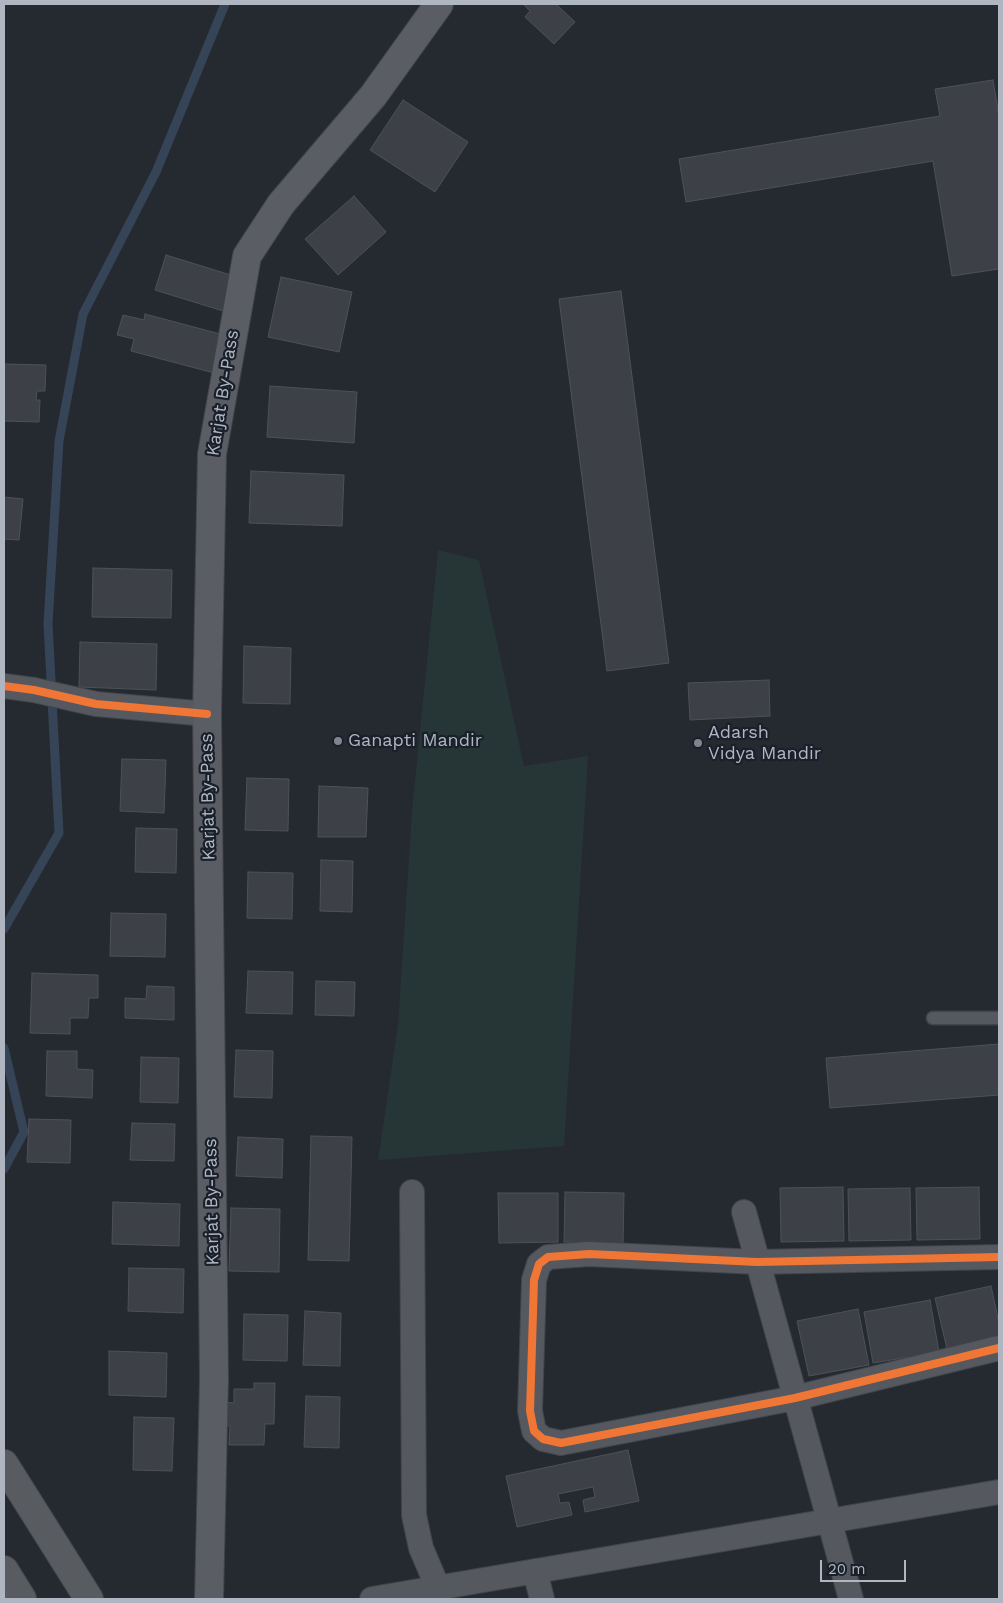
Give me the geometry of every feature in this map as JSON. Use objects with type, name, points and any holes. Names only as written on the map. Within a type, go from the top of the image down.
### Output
[{"type":"main road","name":"Karjat By-Pass","points":[[209,1599],[214,1379],[207,714],[212,454],[247,256],[281,204],[373,96],[439,4]]},
{"type":"main road","points":[[4,1464],[89,1599]]},
{"type":"main road","points":[[4,1570],[22,1599]]},
{"type":"street","points":[[4,686],[34,690],[96,704],[207,714]]},
{"type":"street","points":[[412,1192],[414,1515],[421,1548],[438,1588]]},
{"type":"street","points":[[744,1212],[851,1599]]},
{"type":"street","points":[[999,1257],[757,1262],[589,1254],[548,1257],[539,1264],[534,1280],[530,1411],[534,1431],[543,1439],[561,1443],[795,1398],[999,1348]]},
{"type":"street","points":[[372,1599],[999,1492]]},
{"type":"street","points":[[535,1571],[542,1599]]},
{"type":"lane","points":[[933,1018],[999,1018]]},
{"type":"shaded area","points":[[438,550],[479,560],[524,766],[588,756],[564,1146],[378,1160],[398,1025],[412,811]]},
{"type":"building","points":[[523,4],[556,4],[575,22],[554,44],[525,17],[530,11]]},
{"type":"building","points":[[993,80],[999,116],[999,269],[952,276],[933,161],[686,202],[679,159],[940,116],[935,89]]},
{"type":"building","points":[[403,100],[468,142],[435,192],[370,150]]},
{"type":"building","points":[[354,196],[386,232],[338,275],[305,239]]},
{"type":"building","points":[[166,255],[234,276],[223,311],[155,290]]},
{"type":"building","points":[[281,277],[352,292],[339,352],[268,337]]},
{"type":"building","points":[[621,291],[669,663],[607,671],[559,299]]},
{"type":"building","points":[[145,314],[224,335],[214,373],[131,351],[134,339],[117,335],[123,315],[144,320]]},
{"type":"building","points":[[4,364],[46,365],[45,391],[37,391],[36,400],[40,400],[39,422],[4,421]]},
{"type":"building","points":[[270,386],[357,392],[354,443],[267,437]]},
{"type":"building","points":[[251,471],[344,475],[342,526],[249,523]]},
{"type":"building","points":[[4,497],[23,499],[19,540],[4,539]]},
{"type":"building","points":[[93,568],[172,570],[171,618],[92,617]]},
{"type":"building","points":[[80,642],[157,644],[156,690],[79,687]]},
{"type":"building","points":[[244,646],[291,648],[290,704],[243,703]]},
{"type":"building","points":[[769,680],[770,716],[690,720],[688,683]]},
{"type":"building","points":[[122,759],[166,760],[164,813],[120,811]]},
{"type":"building","points":[[247,778],[289,779],[288,831],[245,830]]},
{"type":"building","points":[[319,786],[368,788],[366,837],[318,837]]},
{"type":"building","points":[[136,828],[177,829],[176,873],[135,872]]},
{"type":"building","points":[[321,860],[353,861],[352,912],[320,911]]},
{"type":"building","points":[[248,872],[293,873],[292,919],[247,918]]},
{"type":"building","points":[[111,913],[166,914],[165,957],[110,956]]},
{"type":"building","points":[[248,971],[293,972],[292,1014],[246,1013]]},
{"type":"building","points":[[32,973],[98,975],[98,998],[89,998],[88,1018],[70,1018],[70,1034],[30,1033]]},
{"type":"building","points":[[316,981],[355,982],[354,1016],[315,1015]]},
{"type":"building","points":[[147,986],[174,987],[174,1020],[125,1018],[125,998],[146,999]]},
{"type":"building","points":[[999,1044],[999,1095],[830,1108],[826,1058]]},
{"type":"building","points":[[236,1050],[273,1051],[272,1098],[234,1097]]},
{"type":"building","points":[[47,1051],[77,1051],[77,1069],[93,1070],[92,1098],[46,1096]]},
{"type":"building","points":[[141,1057],[179,1058],[178,1103],[140,1102]]},
{"type":"building","points":[[29,1119],[71,1120],[70,1163],[27,1162]]},
{"type":"building","points":[[132,1123],[175,1124],[174,1161],[130,1160]]},
{"type":"building","points":[[311,1136],[352,1137],[349,1261],[308,1260]]},
{"type":"building","points":[[238,1137],[283,1139],[282,1178],[236,1176]]},
{"type":"building","points":[[843,1187],[844,1241],[781,1242],[780,1188]]},
{"type":"building","points":[[979,1187],[980,1239],[917,1240],[916,1188]]},
{"type":"building","points":[[910,1188],[911,1240],[849,1241],[848,1189]]},
{"type":"building","points":[[565,1192],[624,1193],[623,1244],[564,1242]]},
{"type":"building","points":[[498,1193],[558,1193],[558,1242],[499,1243]]},
{"type":"building","points":[[113,1202],[180,1204],[179,1246],[112,1244]]},
{"type":"building","points":[[231,1208],[280,1209],[279,1272],[229,1271]]},
{"type":"building","points":[[129,1268],[184,1269],[183,1313],[128,1311]]},
{"type":"building","points":[[991,1286],[999,1323],[999,1338],[947,1349],[935,1298]]},
{"type":"building","points":[[930,1300],[939,1352],[873,1363],[864,1312]]},
{"type":"building","points":[[858,1309],[869,1365],[809,1376],[797,1321]]},
{"type":"building","points":[[305,1311],[341,1313],[340,1366],[303,1365]]},
{"type":"building","points":[[244,1314],[288,1315],[287,1361],[243,1360]]},
{"type":"building","points":[[109,1351],[167,1353],[166,1397],[109,1395]]},
{"type":"building","points":[[254,1383],[275,1383],[274,1424],[265,1424],[264,1445],[229,1445],[230,1426],[225,1425],[225,1402],[234,1403],[234,1389],[254,1389]]},
{"type":"building","points":[[306,1396],[340,1397],[339,1448],[304,1447]]},
{"type":"building","points":[[134,1417],[174,1418],[172,1471],[133,1470]]},
{"type":"building","points":[[628,1450],[639,1501],[585,1512],[583,1500],[595,1497],[593,1487],[558,1494],[560,1503],[569,1502],[572,1515],[517,1527],[506,1476]]},
{"type":"waterway","points":[[4,929],[59,833],[48,624],[59,441],[83,314],[156,172],[225,4]]},
{"type":"waterway","points":[[4,1048],[24,1132],[4,1169]]},
{"type":"cycle path","points":[[4,686],[34,690],[96,704],[207,714]]},
{"type":"cycle path","points":[[999,1257],[757,1262],[589,1254],[548,1257],[539,1264],[534,1280],[530,1411],[534,1431],[543,1439],[561,1443],[795,1398],[999,1348]]},
{"type":"place","name":"Ganapti Mandir","points":[[338,741]]},
{"type":"place","name":"Adarsh Vidya Mandir","points":[[698,743]]}]
